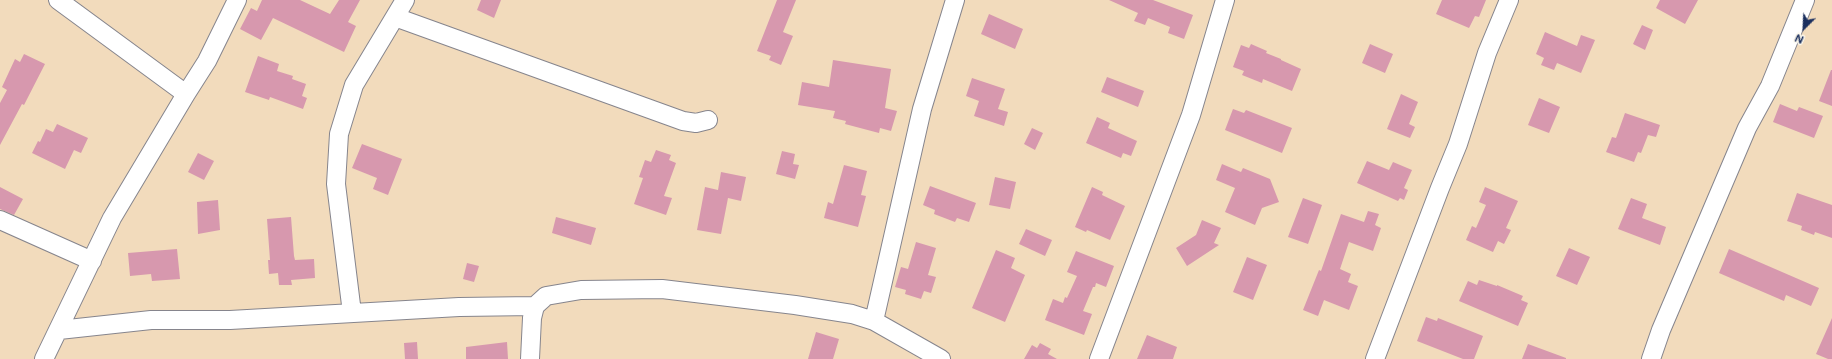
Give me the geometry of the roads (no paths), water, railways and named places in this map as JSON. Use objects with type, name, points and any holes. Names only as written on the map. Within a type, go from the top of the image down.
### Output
[{"type":"street","points":[[58,0],[186,94]]},
{"type":"street","points":[[44,359],[112,218],[207,61],[237,0]]},
{"type":"street","points":[[352,313],[336,184],[339,134],[354,85],[405,0]]},
{"type":"street","points":[[874,321],[922,110],[955,0]]},
{"type":"street","points":[[1099,359],[1191,115],[1224,0]]},
{"type":"street","points":[[1375,359],[1458,144],[1487,53],[1509,0]]},
{"type":"street","points":[[1651,359],[1661,330],[1744,135],[1770,86],[1805,0]]},
{"type":"street","points":[[395,17],[683,121],[696,123],[708,120]]},
{"type":"street","points":[[0,220],[92,261]]},
{"type":"street","points":[[530,359],[532,318],[535,306],[546,296],[581,290],[662,289],[795,305],[852,314],[874,321],[941,359]]},
{"type":"street","points":[[59,330],[151,320],[230,320],[459,307],[535,306]]}]
